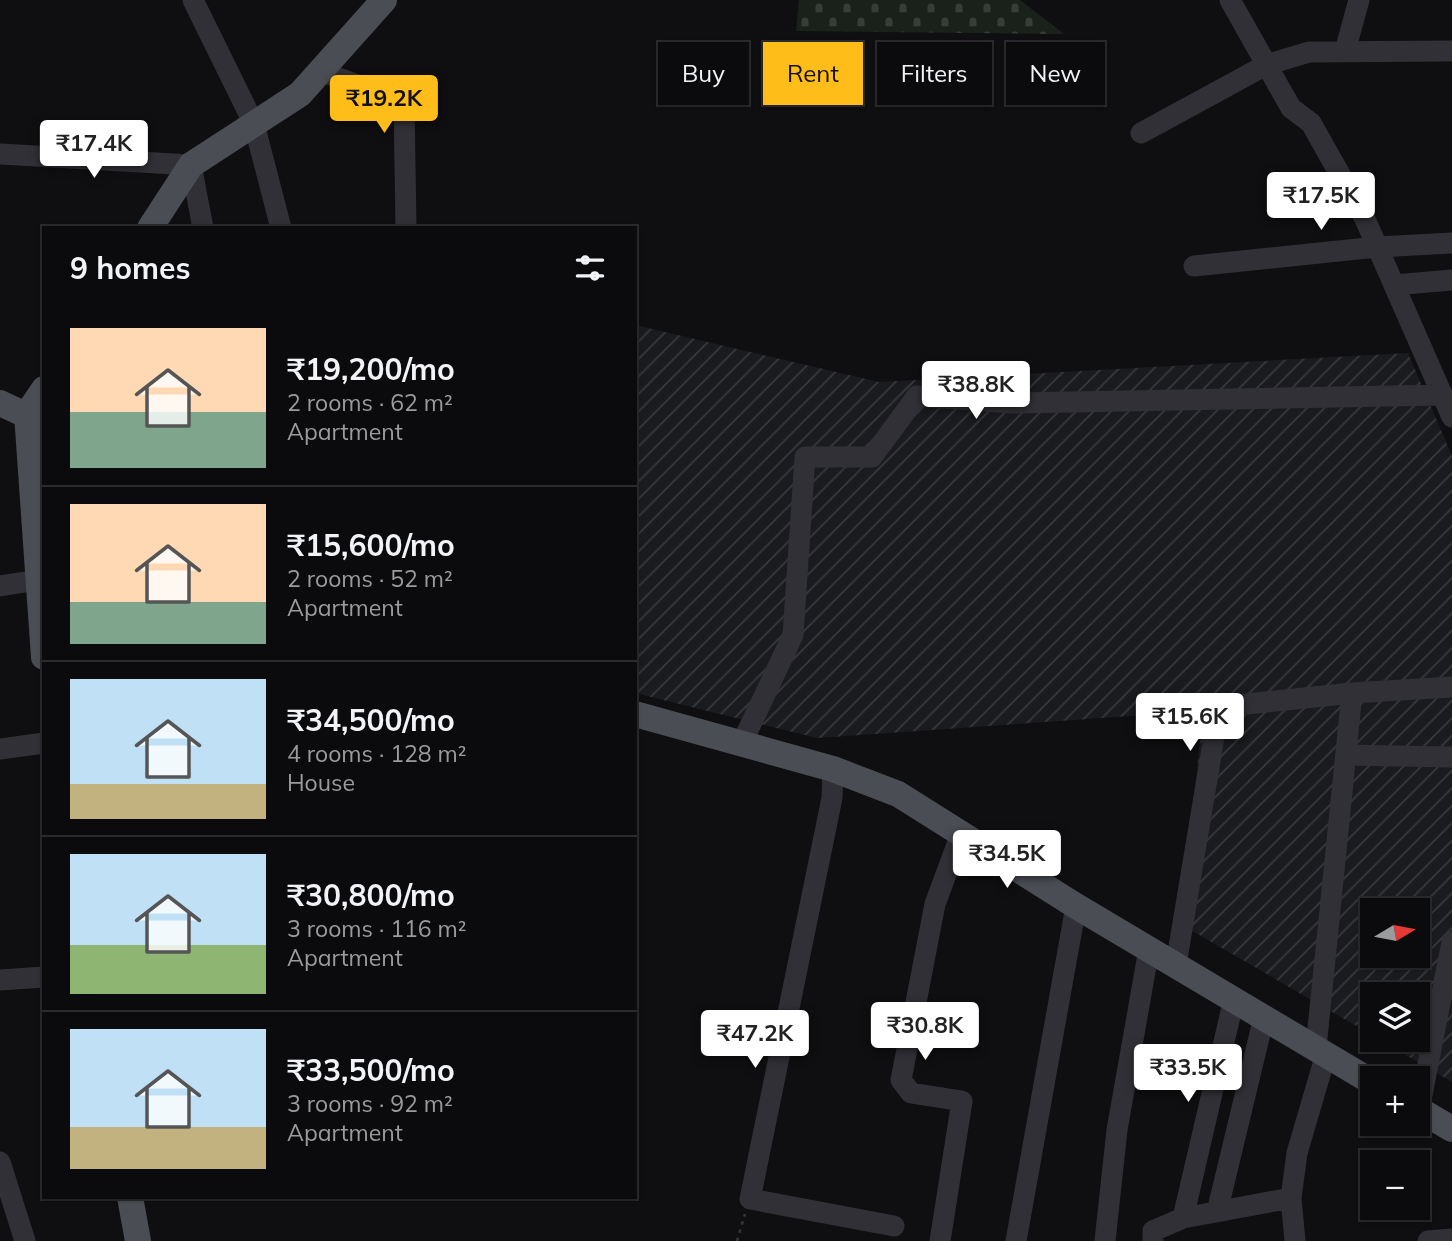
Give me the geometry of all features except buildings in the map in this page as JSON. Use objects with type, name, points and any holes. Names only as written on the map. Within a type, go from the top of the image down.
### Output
[{"type":"main road","points":[[151,226],[191,164],[300,94],[384,0]]},
{"type":"main road","points":[[42,396],[35,419],[38,580],[42,631]]},
{"type":"main road","points":[[0,403],[35,419]]},
{"type":"main road","points":[[637,715],[833,769],[898,794],[1076,906],[1360,1075]]},
{"type":"main road","points":[[1430,1116],[1452,1129]]},
{"type":"main road","points":[[130,1199],[138,1241]]},
{"type":"street","points":[[193,0],[254,124],[280,226]]},
{"type":"street","points":[[1230,0],[1291,108],[1311,123],[1365,219],[1452,417]]},
{"type":"street","points":[[1345,51],[1359,0]]},
{"type":"street","points":[[1141,133],[1266,65],[1309,52],[1452,51]]},
{"type":"street","points":[[320,71],[404,102],[406,226]]},
{"type":"street","points":[[0,154],[191,164],[203,226]]},
{"type":"street","points":[[1194,266],[1377,247],[1452,243]]},
{"type":"street","points":[[1394,285],[1452,280]]},
{"type":"street","points":[[741,745],[793,635],[805,457],[872,457],[917,396],[1012,403],[1443,395]]},
{"type":"street","points":[[0,586],[38,580]]},
{"type":"street","points":[[1176,965],[1219,707],[1352,693],[1452,687]]},
{"type":"street","points":[[1295,1241],[1291,1198],[1297,1153],[1321,1051],[1352,693]]},
{"type":"street","points":[[0,749],[42,743]]},
{"type":"street","points":[[1346,755],[1452,757]]},
{"type":"street","points":[[833,769],[832,798],[750,1199],[888,1230]]},
{"type":"street","points":[[940,1241],[962,1101],[911,1093],[901,1080],[935,904],[961,834]]},
{"type":"street","points":[[1016,1241],[1076,906]]},
{"type":"street","points":[[1427,1066],[1452,942]]},
{"type":"street","points":[[1105,1241],[1117,1130],[1149,949]]},
{"type":"street","points":[[0,980],[42,977]]},
{"type":"street","points":[[1183,1218],[1234,999]]},
{"type":"street","points":[[1217,1212],[1264,1017]]},
{"type":"street","points":[[0,1162],[25,1241]]},
{"type":"street","points":[[1153,1241],[1153,1231],[1183,1218],[1291,1198]]},
{"type":"street","points":[[1428,1241],[1452,1239]]},
{"type":"path","points":[[737,1241],[750,1199]]},
{"type":"shaded area","points":[[637,325],[879,382],[1408,353],[1452,456],[1452,1082],[1430,1069],[1430,1066],[1425,1066],[1401,1052],[1430,1052],[1430,982],[1360,982],[1360,1028],[1182,925],[1203,711],[817,738],[637,693]]},
{"type":"green space","points":[[799,0],[1020,0],[1064,34],[796,31]]}]
